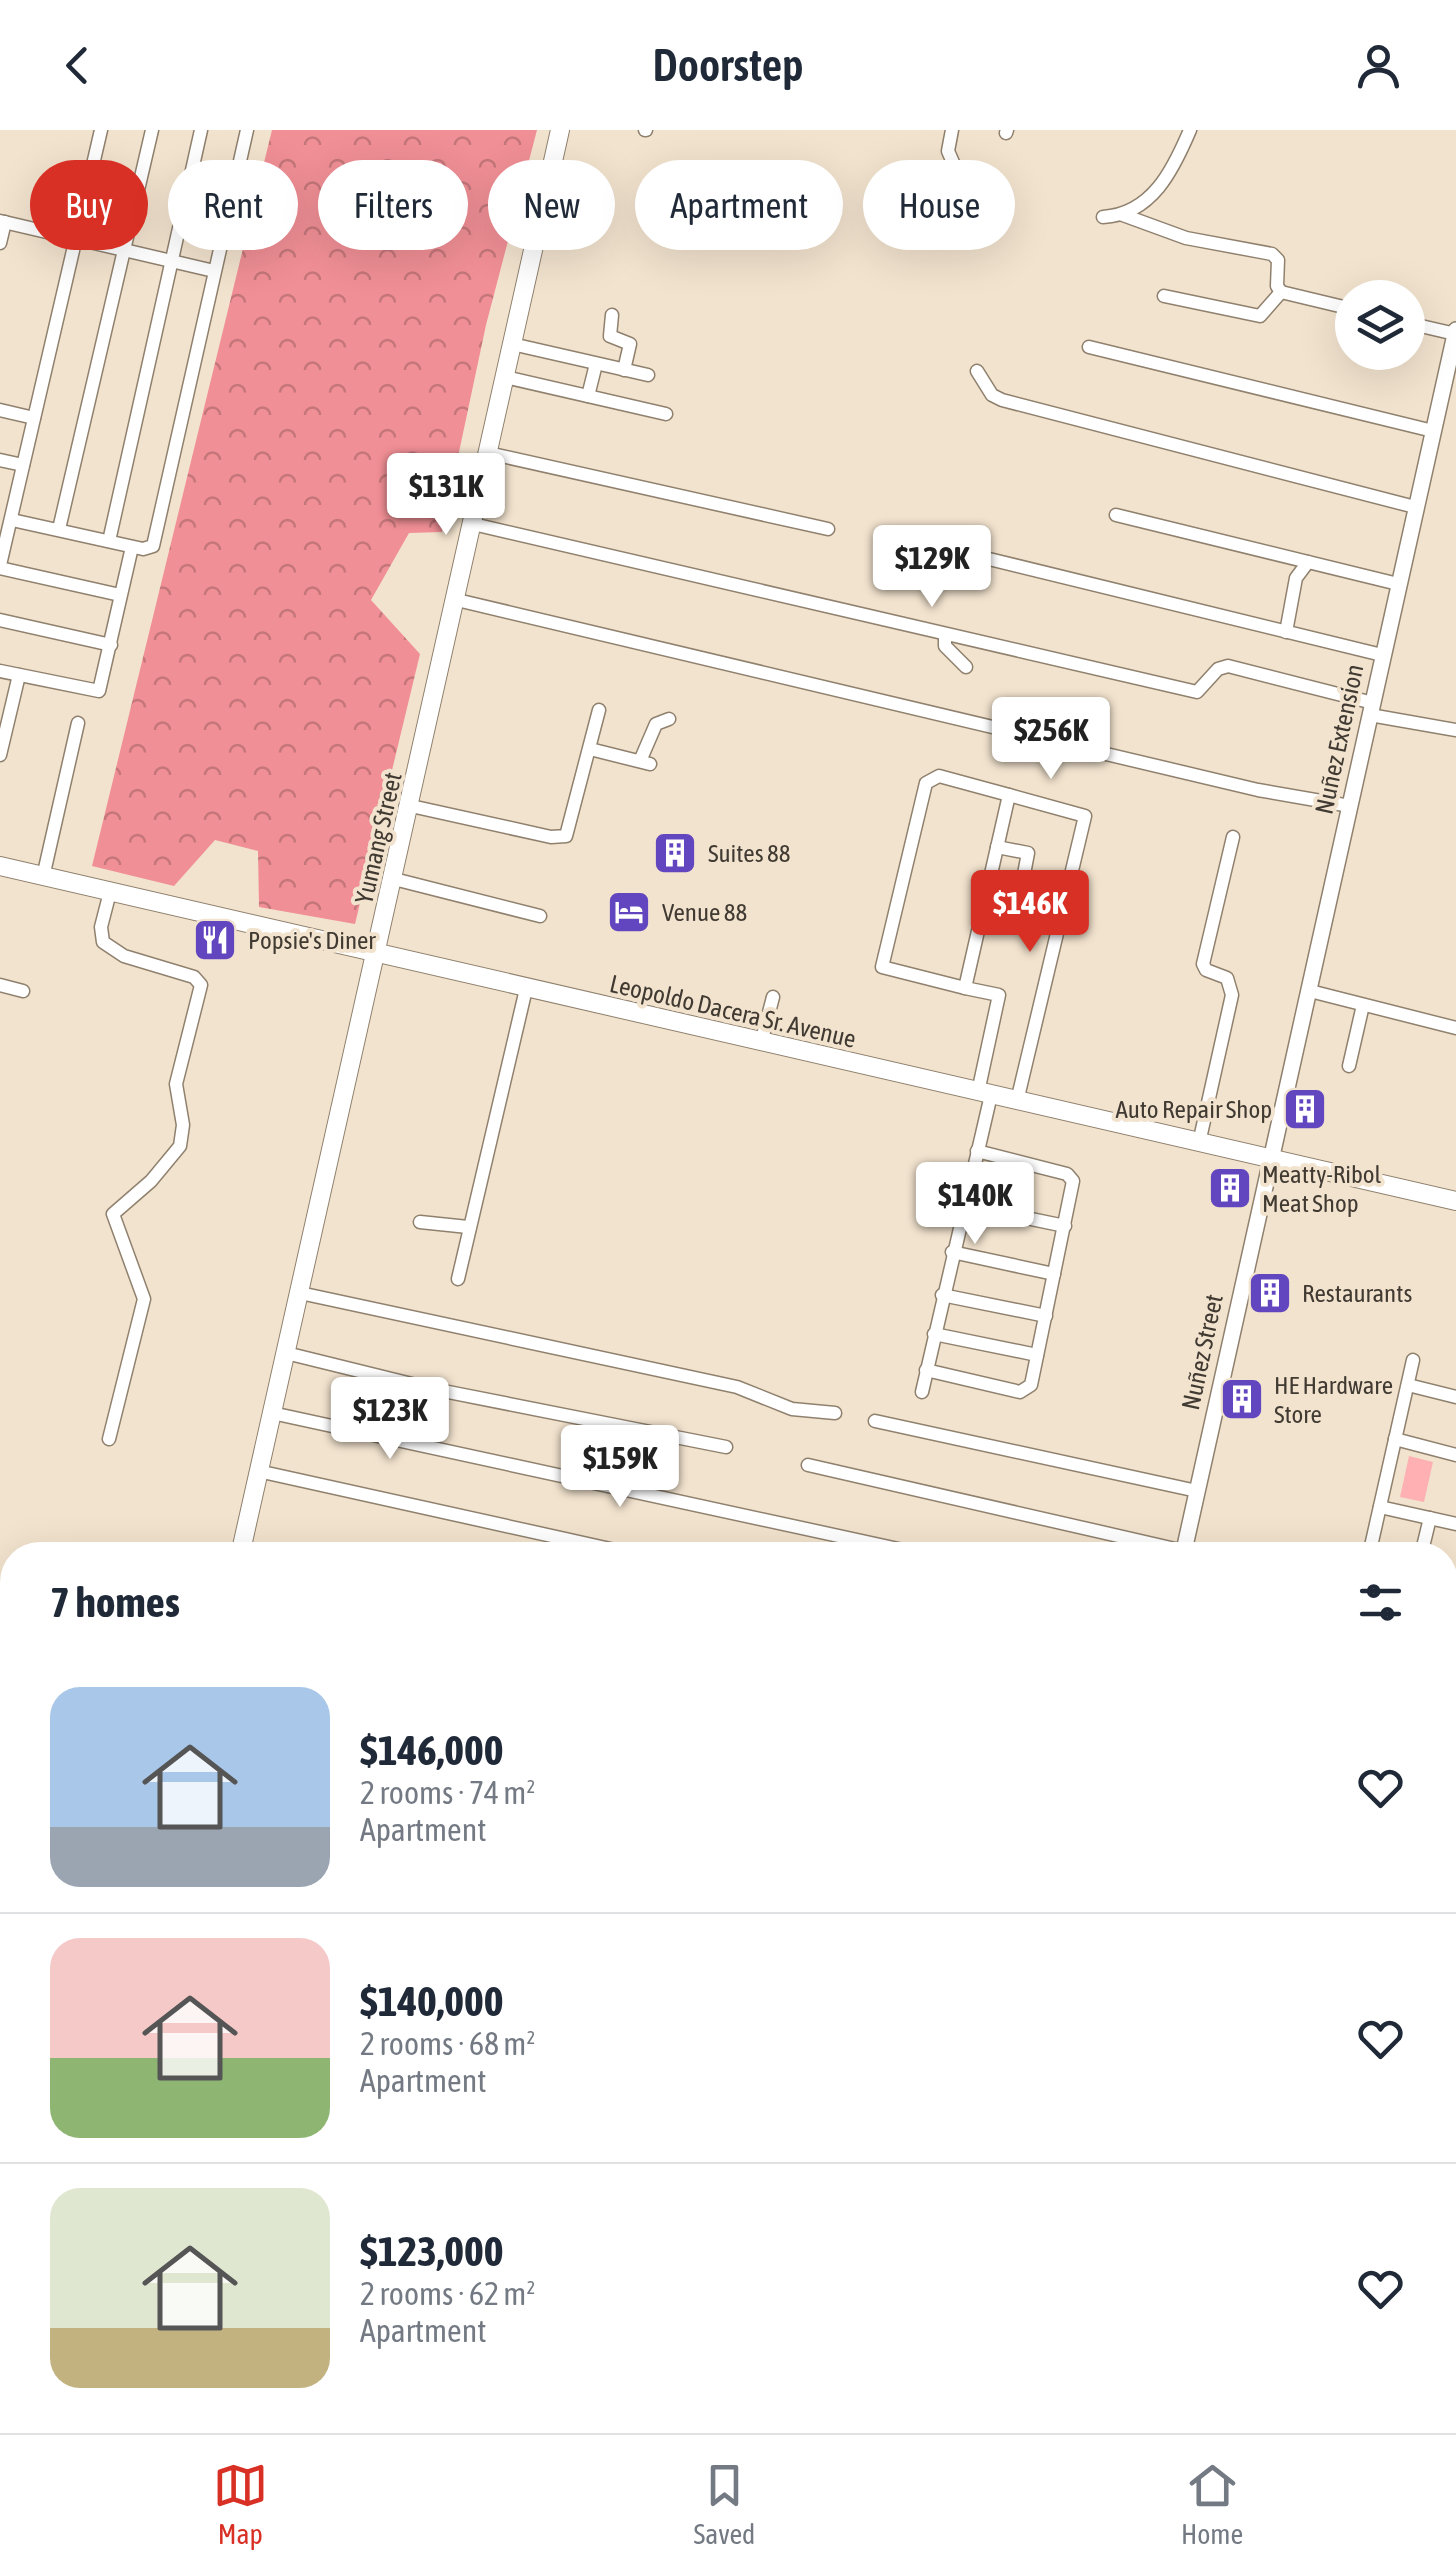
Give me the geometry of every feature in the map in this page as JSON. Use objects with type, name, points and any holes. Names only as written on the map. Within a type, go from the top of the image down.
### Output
[{"type":"main road","name":"Yumang Street","points":[[243,1542],[560,130]]},
{"type":"main road","name":"Leopoldo Dacera Sr. Avenue","points":[[0,866],[377,956],[1456,1201]]},
{"type":"street","points":[[94,160],[101,130]]},
{"type":"street","points":[[59,529],[152,130]]},
{"type":"street","points":[[109,541],[201,130]]},
{"type":"street","points":[[8,513],[132,547],[150,550],[153,546],[247,130]]},
{"type":"street","points":[[952,130],[948,152],[952,160]]},
{"type":"street","points":[[1123,215],[1163,185],[1180,161],[1190,130]]},
{"type":"street","points":[[1103,217],[1123,215],[1186,238],[1272,254],[1278,260],[1277,286],[1281,292],[1335,306]]},
{"type":"street","points":[[0,244],[3,221],[30,228]]},
{"type":"street","points":[[75,250],[8,513],[0,567],[120,595]]},
{"type":"street","points":[[116,250],[214,271]]},
{"type":"street","points":[[1164,296],[1260,316],[1281,292]]},
{"type":"street","points":[[612,315],[610,336],[630,344],[624,370]]},
{"type":"street","points":[[1425,326],[1456,332]]},
{"type":"street","name":"Nuñez Extension","points":[[1270,1159],[1456,332]]},
{"type":"street","points":[[512,344],[648,375]]},
{"type":"street","points":[[1089,347],[1433,430]]},
{"type":"street","points":[[588,396],[596,364]]},
{"type":"street","points":[[977,371],[986,388],[1002,400],[1415,507]]},
{"type":"street","points":[[505,378],[666,414]]},
{"type":"street","points":[[1439,405],[1456,409]]},
{"type":"street","points":[[0,410],[34,418]]},
{"type":"street","points":[[488,453],[828,529]]},
{"type":"street","points":[[0,460],[23,465]]},
{"type":"street","points":[[1116,515],[1398,584]]},
{"type":"street","points":[[473,524],[1197,692],[1218,669],[1228,666],[1456,730]]},
{"type":"street","points":[[0,671],[98,692],[132,547]]},
{"type":"street","points":[[989,560],[1382,655]]},
{"type":"street","points":[[1286,632],[1296,578],[1308,562]]},
{"type":"street","points":[[457,600],[1258,790],[1350,806]]},
{"type":"street","points":[[452,622],[478,605]]},
{"type":"street","points":[[0,620],[111,646]]},
{"type":"street","points":[[945,634],[944,646],[966,667]]},
{"type":"street","points":[[0,755],[18,675]]},
{"type":"street","points":[[411,806],[558,838],[570,831],[599,710]]},
{"type":"street","points":[[590,749],[645,762],[656,724],[669,719]]},
{"type":"street","points":[[43,876],[78,723]]},
{"type":"street","points":[[922,1392],[977,1151],[999,996],[882,967],[926,782],[939,776],[1085,816],[1017,1101]]},
{"type":"street","points":[[965,988],[1009,794]]},
{"type":"street","points":[[1199,1142],[1232,995],[1227,978],[1206,970],[1203,964],[1233,837]]},
{"type":"street","points":[[997,846],[1028,853],[1024,874]]},
{"type":"street","points":[[394,879],[540,916]]},
{"type":"street","points":[[109,1438],[144,1299],[113,1214],[151,1181],[180,1146],[183,1125],[175,1100],[176,1084],[201,985],[194,976],[124,956],[103,942],[101,927],[110,892]]},
{"type":"street","points":[[0,986],[23,991]]},
{"type":"street","points":[[458,1279],[526,990]]},
{"type":"street","points":[[1310,991],[1456,1028]]},
{"type":"street","points":[[761,1043],[773,997]]},
{"type":"street","points":[[1350,1066],[1362,1005]]},
{"type":"street","points":[[926,1370],[1020,1392],[1031,1385],[1074,1186],[1068,1174],[977,1151]]},
{"type":"street","name":"Nuñez Street","points":[[1186,1542],[1270,1159]]},
{"type":"street","points":[[964,1205],[1064,1226]]},
{"type":"street","points":[[420,1222],[468,1227]]},
{"type":"street","points":[[952,1252],[1054,1274]]},
{"type":"street","points":[[300,1293],[738,1387],[792,1409],[835,1413]]},
{"type":"street","points":[[942,1294],[1046,1316]]},
{"type":"street","points":[[934,1334],[1036,1355]]},
{"type":"street","points":[[286,1353],[428,1388],[726,1447]]},
{"type":"street","points":[[1372,1542],[1413,1360]]},
{"type":"street","points":[[1408,1384],[1456,1398]]},
{"type":"street","points":[[272,1413],[866,1542]]},
{"type":"street","points":[[875,1421],[1197,1492]]},
{"type":"street","points":[[1394,1439],[1456,1454]]},
{"type":"street","points":[[808,1464],[1137,1542]]},
{"type":"street","points":[[258,1471],[580,1542]]},
{"type":"street","points":[[1380,1507],[1455,1520]]},
{"type":"street","points":[[1424,1542],[1430,1518]]},
{"type":"green space","points":[[272,130],[537,130],[529,160],[488,160],[488,250],[506,250],[442,532],[409,533],[371,600],[420,654],[355,924],[259,907],[258,851],[215,840],[174,886],[92,866],[243,250],[298,250],[298,160],[265,160]]},
{"type":"shaded area","points":[[1409,1456],[1433,1462],[1424,1502],[1400,1497]]},
{"type":"place","name":"Suites 88","points":[[675,853]]},
{"type":"place","name":"Venue 88","points":[[629,912]]},
{"type":"place","name":"Popsie's Diner","points":[[215,940]]},
{"type":"place","name":"Auto Repair Shop","points":[[1305,1109]]},
{"type":"place","name":"Meatty-Ribol Meat Shop","points":[[1230,1188]]},
{"type":"place","name":"Restaurants","points":[[1270,1293]]},
{"type":"place","name":"HE Hardware Store","points":[[1242,1399]]}]
